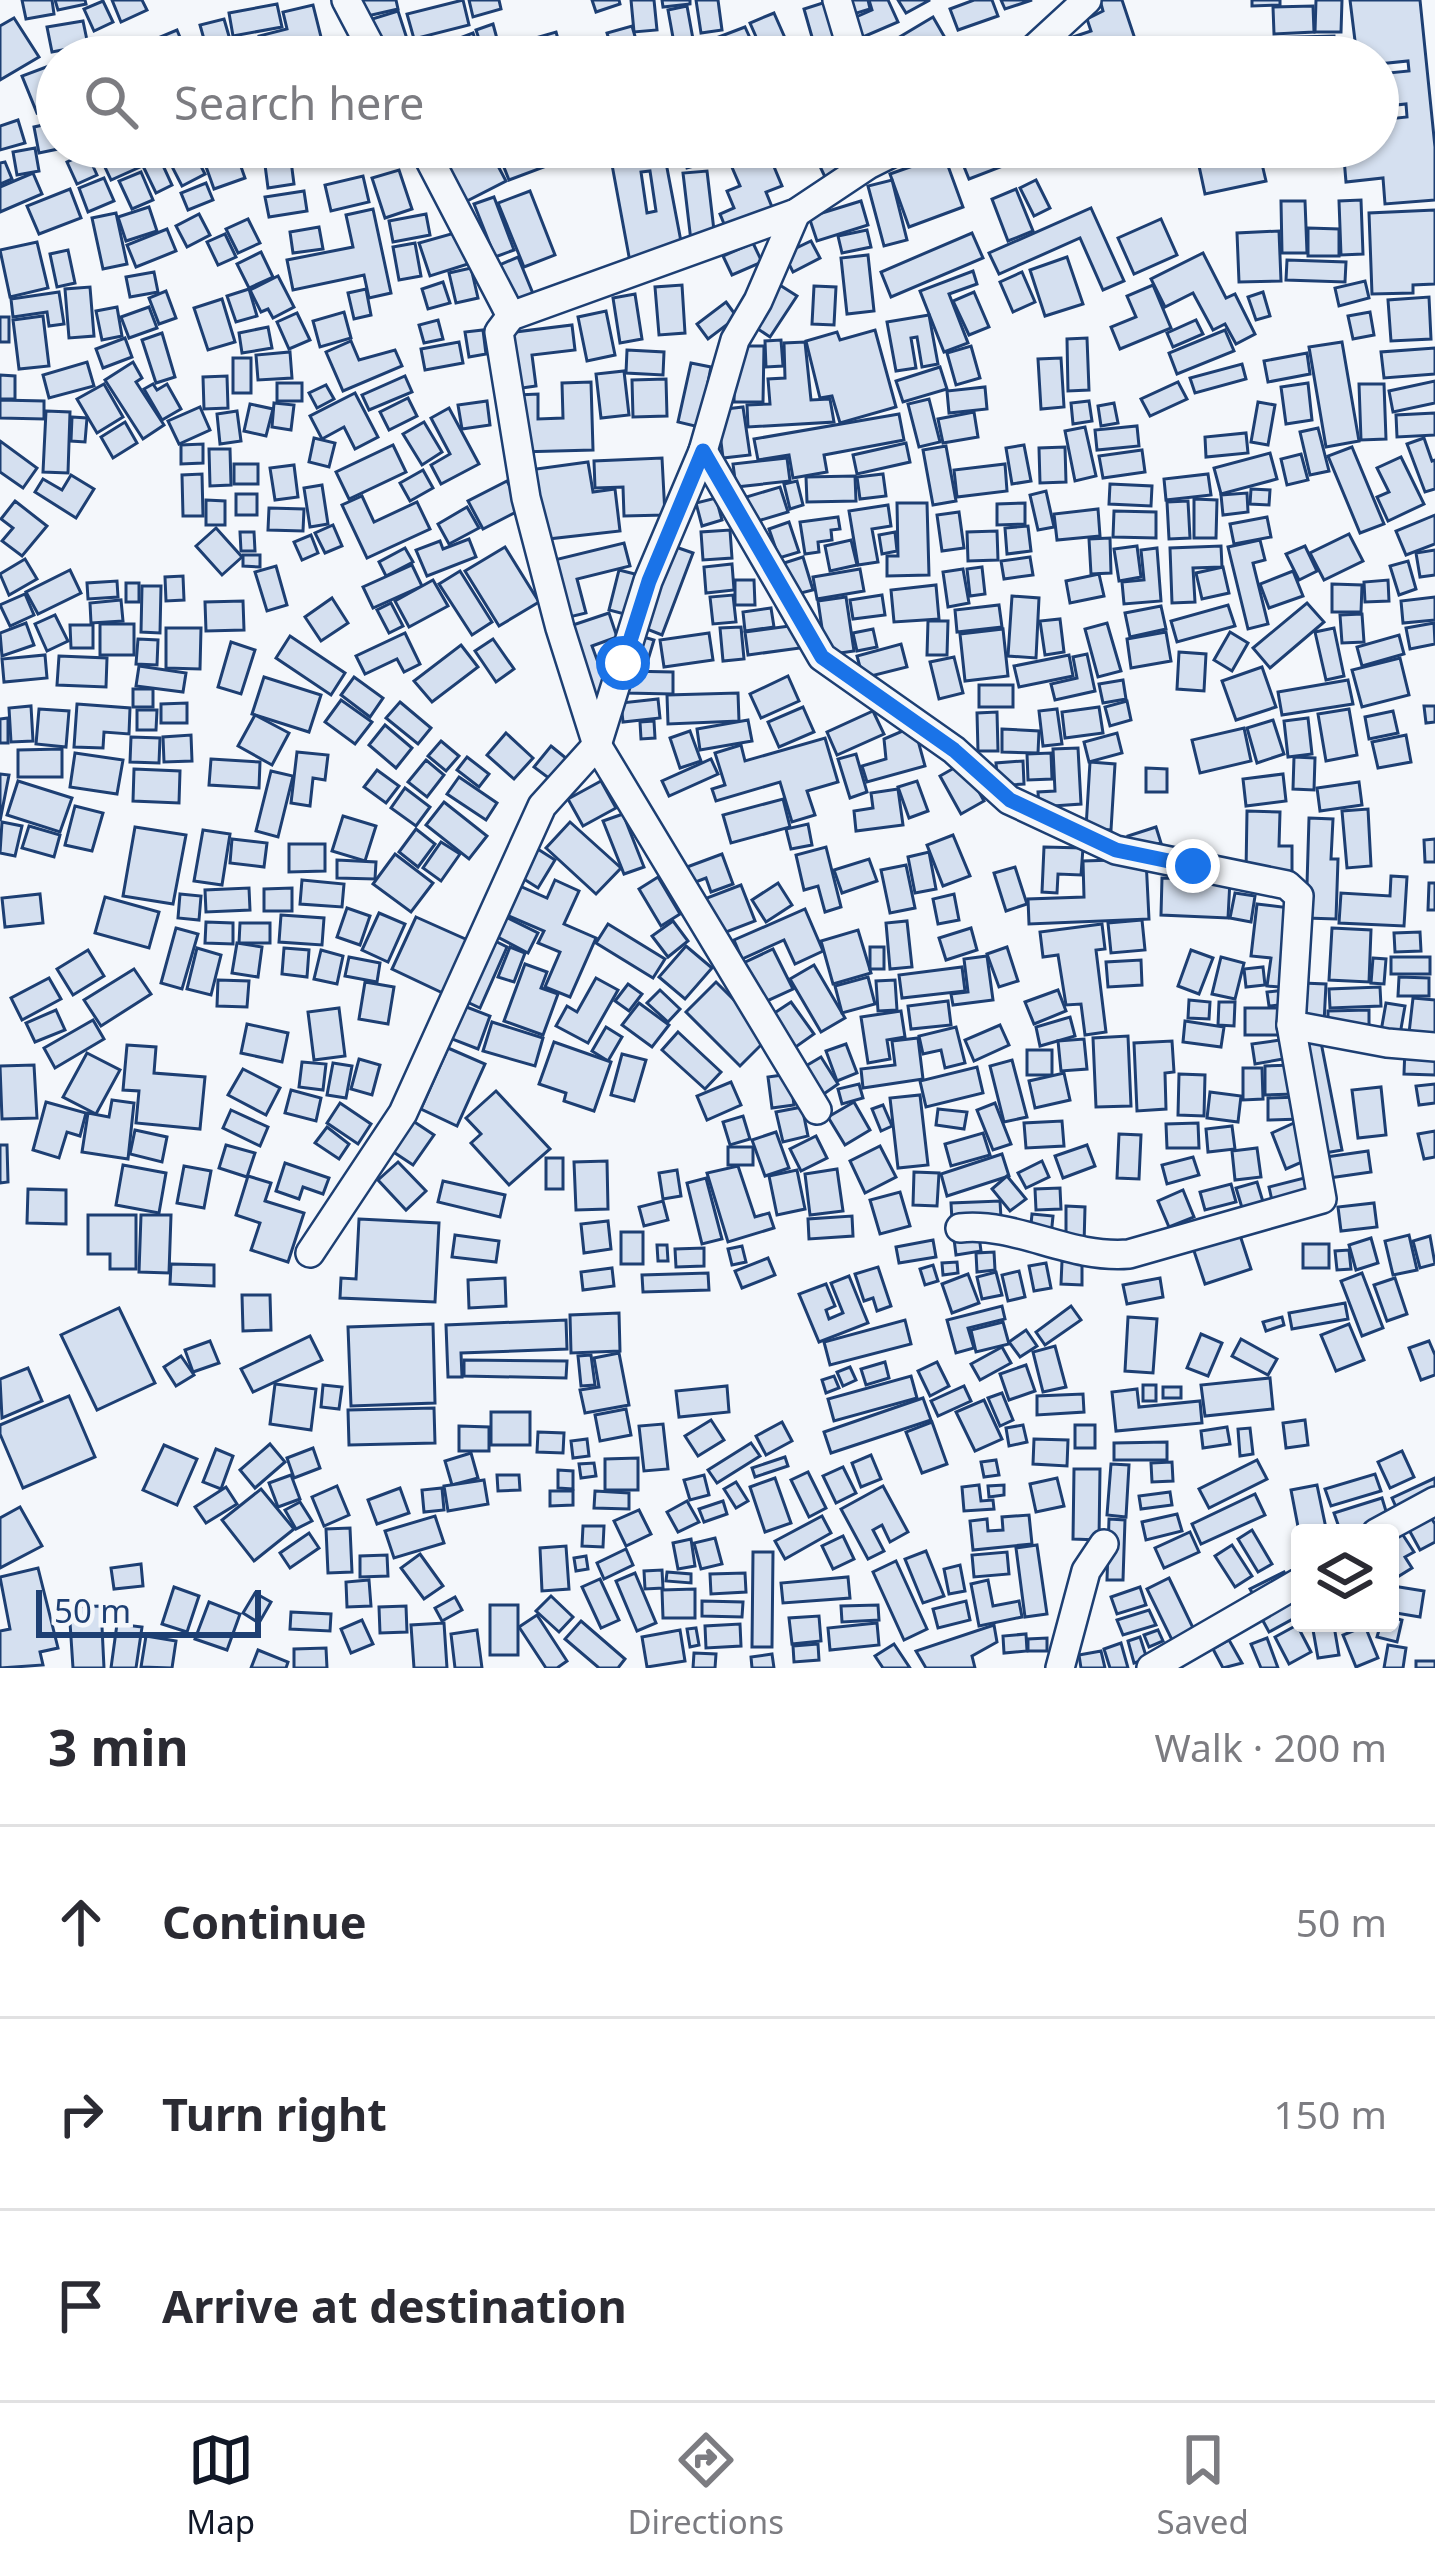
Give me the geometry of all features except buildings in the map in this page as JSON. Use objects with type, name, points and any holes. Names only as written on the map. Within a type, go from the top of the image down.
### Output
[{"type":"street","points":[[346,0],[365,36]]},
{"type":"street","points":[[837,0],[848,36]]},
{"type":"street","points":[[1048,36],[1088,0]]},
{"type":"street","points":[[434,168],[511,316]]},
{"type":"street","points":[[817,1110],[597,745],[526,498],[499,332],[511,316],[796,213],[864,168]]},
{"type":"street","points":[[310,1253],[403,1113],[542,806],[597,745],[649,581],[703,451],[734,340],[758,301],[796,213]]},
{"type":"street","points":[[703,451],[822,657],[954,750],[1010,800],[1116,850],[1287,885],[1299,896],[1291,1025],[1322,1199],[1129,1254],[1100,1257],[983,1226],[960,1228]]},
{"type":"street","points":[[1291,1025],[1435,1047]]},
{"type":"street","points":[[1393,1524],[1435,1501]]},
{"type":"street","points":[[1060,1668],[1086,1571],[1104,1544]]},
{"type":"street","points":[[1151,1668],[1291,1587]]},
{"type":"route","points":[[623,663],[649,581],[703,451],[822,657],[954,750],[1010,800],[1116,850],[1193,866]]}]
